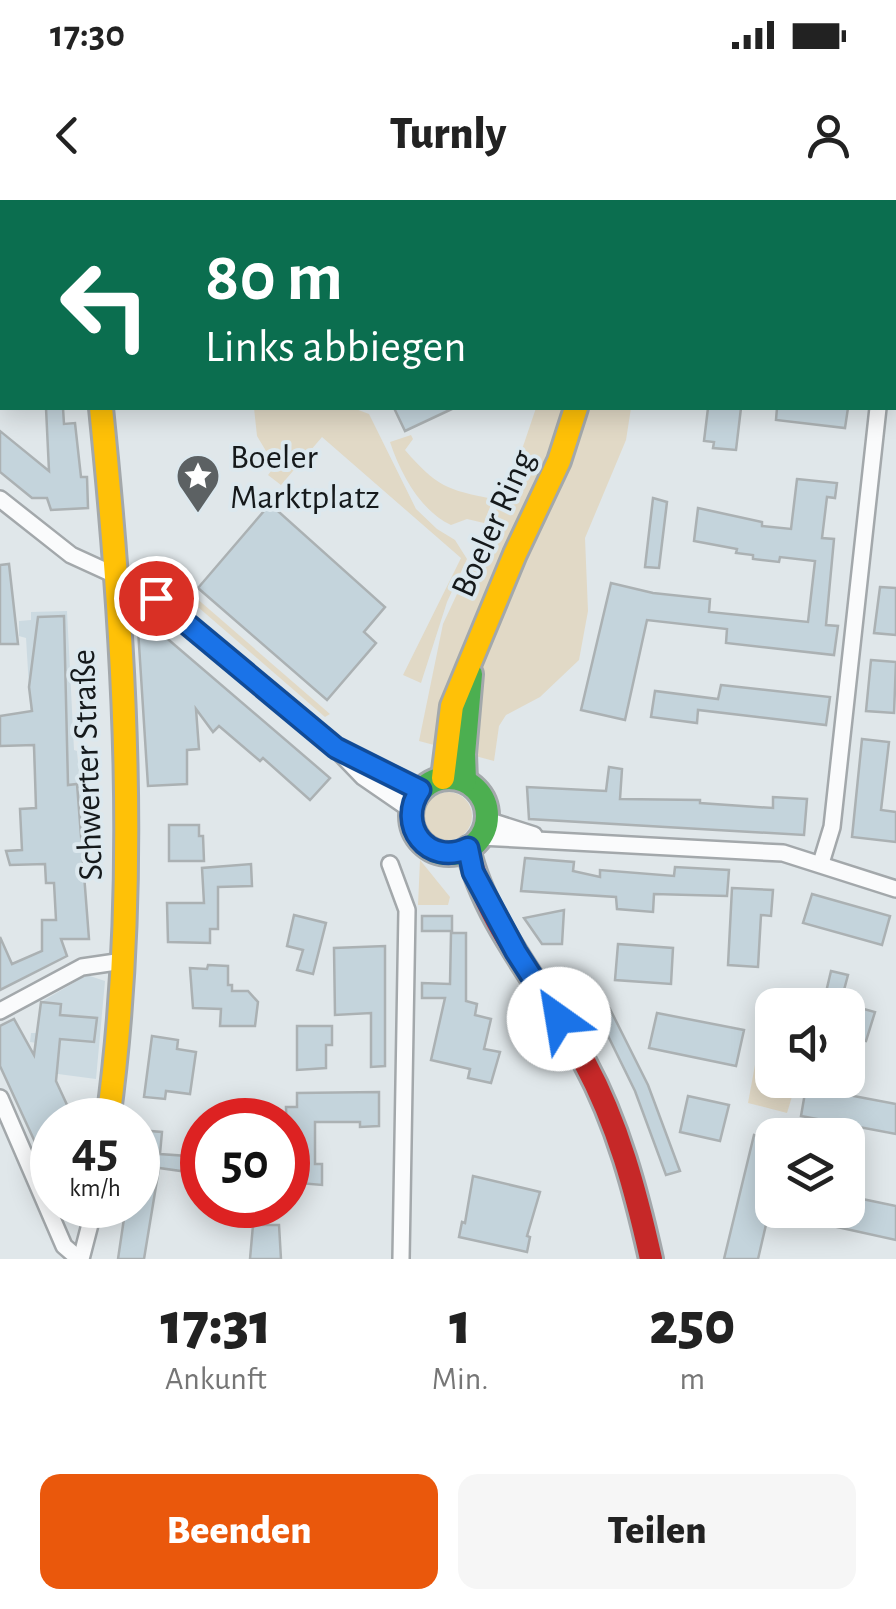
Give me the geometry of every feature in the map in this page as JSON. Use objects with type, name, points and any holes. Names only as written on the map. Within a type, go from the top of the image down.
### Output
[{"type":"main road","name":"Schwerter Straße","points":[[100,410],[126,795],[123,961],[110,1098]]},
{"type":"main road","name":"Boeler Ring","points":[[454,779],[464,754],[471,666],[514,554],[559,461],[575,410]]},
{"type":"main road","points":[[470,840],[434,851],[418,838],[411,822],[415,800],[454,779],[483,799],[470,840],[473,872],[516,952],[585,1062],[608,1112],[635,1188],[651,1259]]},
{"type":"street","points":[[821,863],[832,828],[878,410]]},
{"type":"street","points":[[0,499],[55,545],[156,598],[336,748],[415,800]]},
{"type":"street","points":[[470,840],[547,840],[783,853],[896,889]]},
{"type":"street","points":[[390,864],[408,910],[401,1259]]},
{"type":"street","points":[[0,1012],[82,967],[123,961]]},
{"type":"street","points":[[0,1098],[64,1246],[80,1259],[88,1228]]},
{"type":"shaded area","points":[[254,410],[358,410],[369,414],[416,509],[455,540],[467,559],[447,602],[421,683],[403,675],[461,558],[322,437],[281,485],[268,475],[275,466],[257,436]]},
{"type":"shaded area","points":[[535,410],[631,410],[626,440],[585,538],[588,611],[579,660],[540,697],[506,715],[499,726],[494,761],[419,741],[443,624],[515,470]]},
{"type":"shaded area","points":[[411,435],[413,439],[405,450],[425,472],[453,489],[493,499],[484,523],[467,519],[451,525],[421,501],[406,479],[390,442]]},
{"type":"shaded area","points":[[195,597],[330,714],[325,717],[191,601]]},
{"type":"shaded area","points":[[67,611],[74,750],[86,846],[42,849],[26,638],[19,636],[19,621],[31,620],[31,612]]},
{"type":"shaded area","points":[[448,792],[465,799],[472,816],[465,833],[448,840],[431,833],[424,816],[431,799]]},
{"type":"shaded area","points":[[420,860],[450,897],[448,905],[418,905]]},
{"type":"shaded area","points":[[87,975],[105,981],[96,1079],[43,1072],[37,1043],[30,1042],[31,1033],[37,1033],[41,1002]]},
{"type":"shaded area","points":[[755,1065],[755,1098],[792,1098],[787,1113],[748,1103]]},
{"type":"building","points":[[46,410],[63,410],[64,424],[75,423],[81,477],[87,477],[88,508],[51,510],[47,498],[32,498],[0,472],[0,431],[49,471]]},
{"type":"building","points":[[395,410],[450,410],[405,431]]},
{"type":"building","points":[[708,410],[741,410],[736,450],[713,448],[714,442],[704,441]]},
{"type":"building","points":[[777,410],[848,410],[845,428],[776,420]]},
{"type":"building","points":[[797,479],[837,483],[835,498],[827,497],[822,538],[834,539],[826,625],[838,626],[834,655],[726,643],[727,629],[647,620],[625,720],[581,710],[611,583],[653,593],[710,599],[709,612],[808,622],[815,561],[753,559],[753,555],[736,553],[737,549],[694,541],[698,508],[762,522],[762,526],[791,529]]},
{"type":"building","points":[[653,498],[667,502],[659,568],[645,567]]},
{"type":"building","points":[[270,504],[385,607],[364,632],[376,643],[327,700],[198,588]]},
{"type":"building","points":[[9,564],[18,644],[0,644],[0,565]]},
{"type":"building","points":[[880,587],[896,588],[896,635],[874,633]]},
{"type":"building","points":[[64,616],[68,785],[77,784],[89,939],[61,939],[67,956],[0,990],[0,937],[12,964],[42,951],[42,920],[56,920],[54,883],[46,883],[45,864],[10,865],[6,851],[22,850],[20,809],[36,808],[34,745],[0,746],[0,716],[32,711],[29,687],[38,617]]},
{"type":"building","points":[[149,623],[330,778],[310,800],[219,726],[213,732],[196,709],[199,749],[187,750],[187,784],[148,786],[138,629]]},
{"type":"building","points":[[871,660],[896,662],[894,713],[866,711]]},
{"type":"building","points":[[721,685],[830,697],[826,725],[698,710],[697,723],[651,717],[655,691],[718,699]]},
{"type":"building","points":[[862,739],[889,742],[881,810],[896,812],[896,842],[852,837]]},
{"type":"building","points":[[609,767],[622,769],[620,799],[700,800],[773,808],[773,797],[807,799],[804,835],[529,819],[527,787],[606,791]]},
{"type":"building","points":[[169,825],[199,825],[204,861],[169,861]]},
{"type":"building","points":[[525,858],[574,862],[573,871],[600,877],[600,870],[674,876],[675,867],[729,870],[727,896],[654,894],[653,912],[617,909],[616,897],[521,891]]},
{"type":"building","points":[[251,864],[252,886],[218,887],[218,929],[210,929],[210,943],[168,942],[167,903],[204,903],[202,868]]},
{"type":"building","points":[[732,888],[773,890],[771,916],[761,915],[758,967],[728,965]]},
{"type":"building","points":[[812,894],[890,916],[882,945],[803,923]]},
{"type":"building","points":[[564,910],[562,944],[542,944],[524,918]]},
{"type":"building","points":[[294,915],[326,923],[313,974],[297,970],[303,950],[287,946]]},
{"type":"building","points":[[422,916],[452,916],[452,931],[422,931]]},
{"type":"building","points":[[451,933],[466,933],[466,1001],[477,1004],[475,1015],[491,1019],[484,1049],[500,1052],[491,1083],[468,1078],[470,1069],[431,1060],[445,998],[422,998],[422,983],[450,984]]},
{"type":"building","points":[[618,944],[673,948],[671,984],[615,980]]},
{"type":"building","points":[[385,946],[385,1066],[371,1067],[371,1013],[335,1015],[334,948]]},
{"type":"building","points":[[208,965],[228,966],[228,985],[232,985],[232,991],[248,991],[258,1002],[255,1026],[220,1026],[221,1009],[193,1008],[190,968],[207,969]]},
{"type":"building","points":[[831,971],[848,975],[845,988],[827,988]]},
{"type":"building","points":[[601,991],[648,1085],[680,1171],[666,1175],[635,1091],[589,997]]},
{"type":"building","points":[[41,1002],[61,1004],[60,1015],[97,1018],[94,1042],[60,1039],[56,1081],[64,1098],[30,1098],[30,1131],[0,1066],[0,1026],[14,1019],[34,1055]]},
{"type":"building","points":[[865,1009],[875,1012],[865,1041]]},
{"type":"building","points":[[657,1013],[744,1030],[736,1066],[649,1048]]},
{"type":"building","points":[[297,1026],[332,1026],[332,1045],[326,1045],[326,1068],[297,1070]]},
{"type":"building","points":[[152,1036],[178,1040],[177,1049],[196,1052],[190,1094],[166,1091],[165,1099],[144,1097]]},
{"type":"building","points":[[379,1092],[379,1126],[315,1122],[315,1164],[322,1164],[322,1185],[310,1184],[310,1098],[297,1098],[297,1093]]},
{"type":"building","points":[[688,1096],[729,1105],[720,1141],[680,1132]]},
{"type":"building","points":[[804,1098],[864,1098],[896,1104],[896,1134],[865,1128],[865,1118],[801,1116]]},
{"type":"building","points":[[754,1135],[755,1228],[765,1228],[758,1259],[724,1259]]},
{"type":"building","points":[[160,1154],[180,1155],[180,1171],[160,1168]]},
{"type":"building","points":[[473,1176],[540,1192],[527,1236],[527,1252],[459,1237]]},
{"type":"building","points":[[865,1200],[896,1206],[896,1240],[842,1228],[865,1228]]},
{"type":"building","points":[[123,1228],[149,1228],[144,1259],[118,1259]]},
{"type":"building","points":[[253,1228],[279,1228],[281,1259],[250,1259]]},
{"type":"traffic: fast","points":[[465,781],[471,674]]},
{"type":"traffic: fast","points":[[449,778],[476,789],[487,816],[476,843],[449,854],[422,843],[411,816],[422,789],[449,778]]},
{"type":"traffic: slow","points":[[101,410],[117,585],[125,764],[124,943],[110,1098]]},
{"type":"traffic: slow","points":[[443,778],[452,706],[515,554],[559,461],[575,410]]},
{"type":"traffic: jam","points":[[468,848],[488,904],[597,1086],[625,1159],[651,1259]]},
{"type":"place","name":"Boeler Marktplatz","points":[[198,514]]},
{"type":"route","points":[[156,598],[336,748],[420,790],[410,810],[413,831],[434,851],[455,854],[468,848],[473,872],[516,952],[559,1019]]}]
